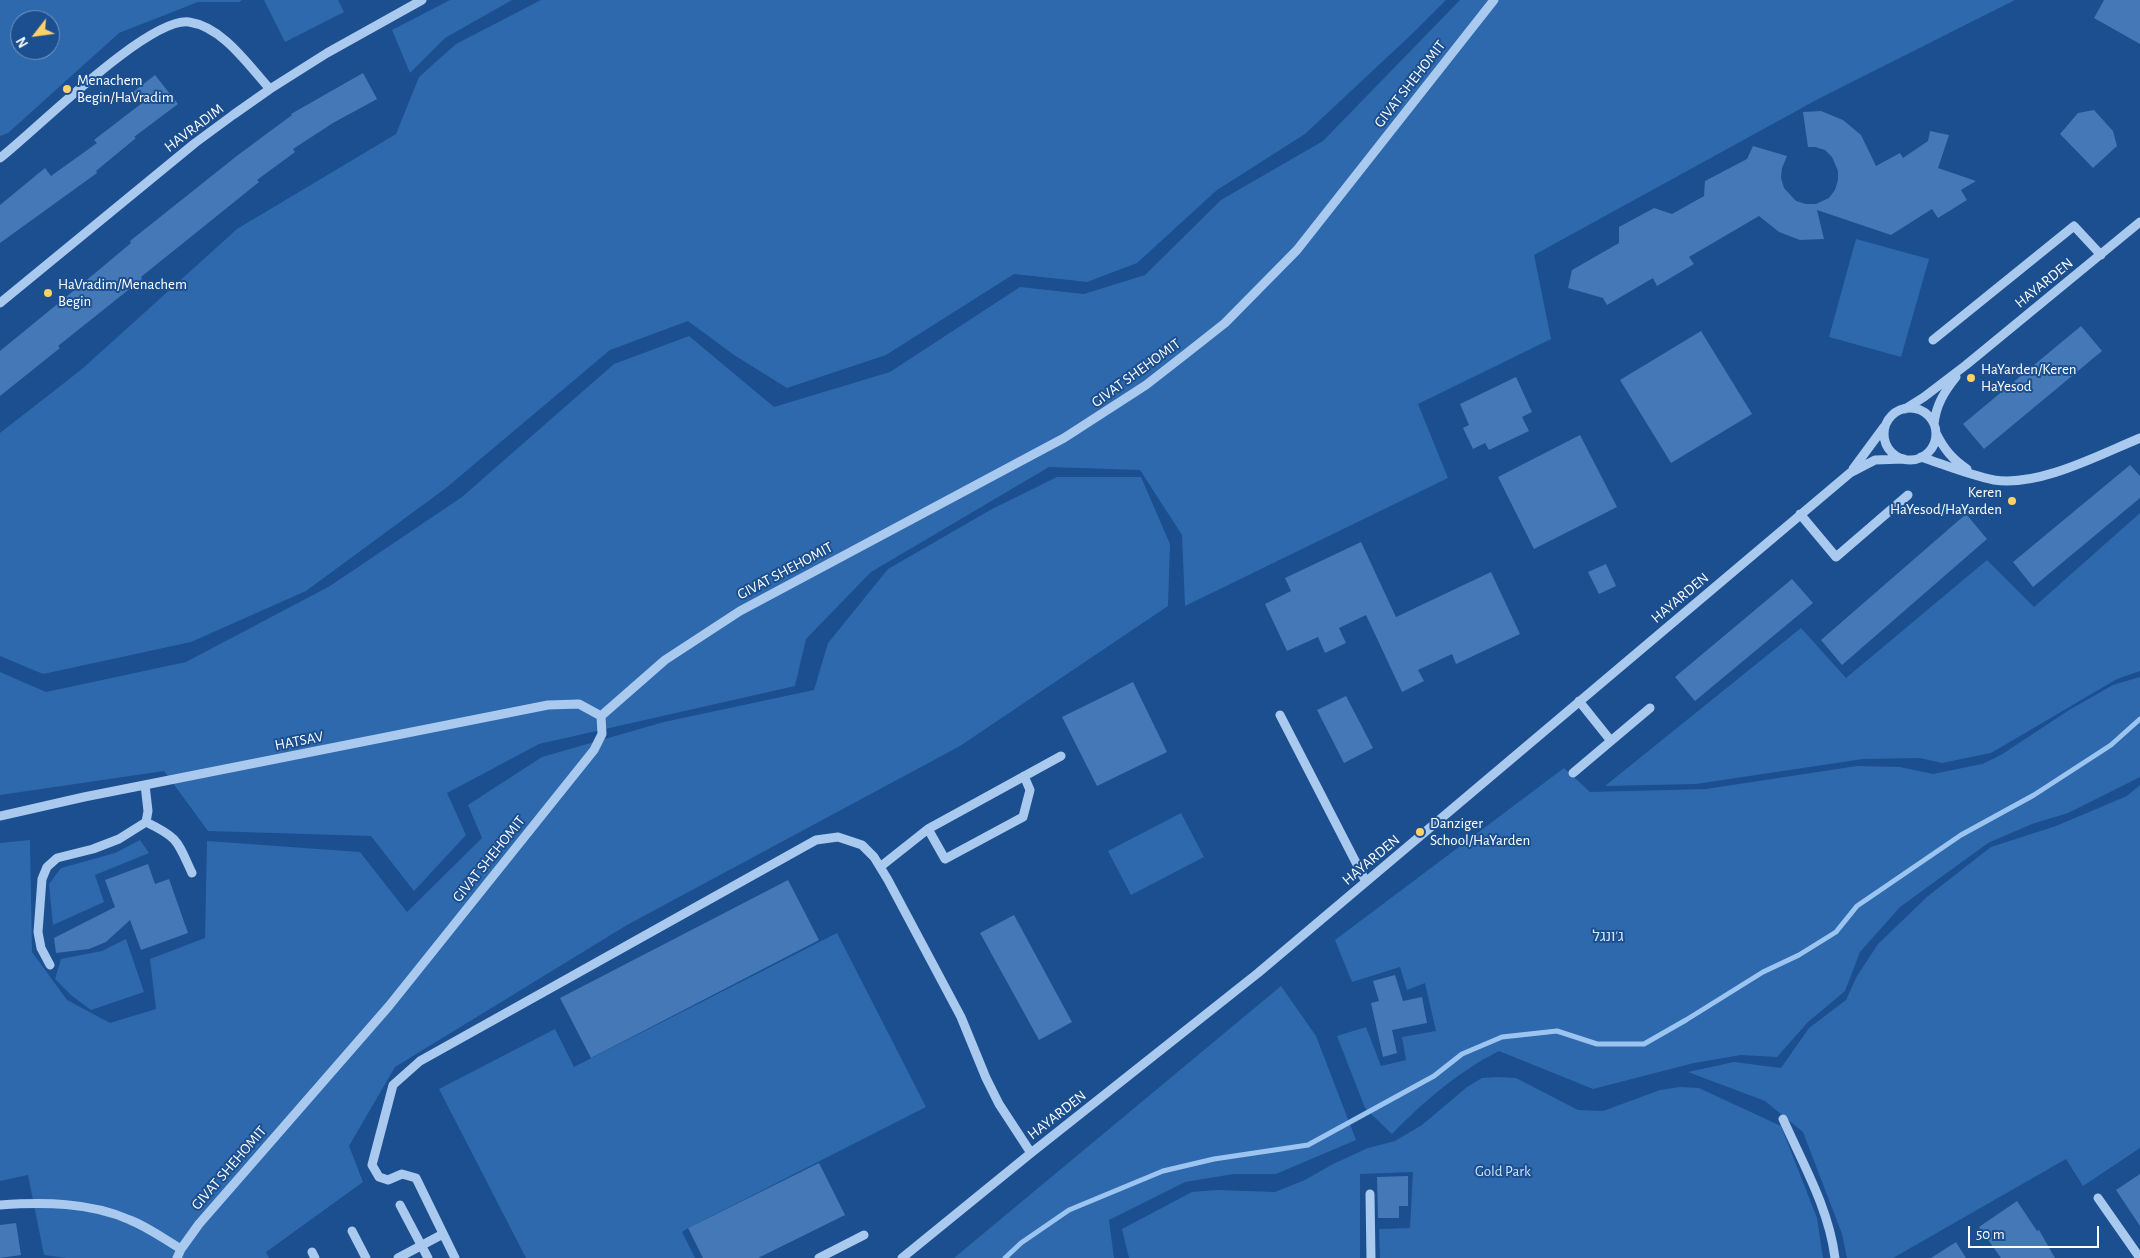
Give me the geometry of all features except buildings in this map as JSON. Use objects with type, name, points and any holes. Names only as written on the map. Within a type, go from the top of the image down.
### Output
[{"type":"street","name":"HAVRADIM","points":[[0,303],[195,143],[270,89],[343,44],[422,0]]},
{"type":"street","name":"GIVAT SHEHOMIT","points":[[179,1253],[199,1224],[383,1013],[594,750],[602,734],[601,716],[665,660],[740,611],[1064,438],[1139,390],[1188,353],[1225,323],[1297,250],[1494,0]]},
{"type":"street","points":[[0,158],[121,55],[148,36],[169,26],[188,22],[208,29],[225,40],[270,89]]},
{"type":"street","name":"HAYARDEN","points":[[1905,409],[1966,365],[2140,222]]},
{"type":"street","points":[[1933,340],[2074,226],[2101,255]]},
{"type":"street","name":"HAYARDEN","points":[[1935,428],[1935,412],[1942,396],[1966,365]]},
{"type":"street","points":[[1935,428],[1930,450],[1921,457],[1912,460],[1904,459],[1889,449],[1884,434],[1890,417],[1905,409],[1914,408],[1922,411],[1935,428],[1945,450],[1955,461],[1978,476]]},
{"type":"street","name":"HAYARDEN","points":[[1850,473],[1886,425]]},
{"type":"street","points":[[1921,457],[1978,476],[1996,480],[2022,480],[2077,464],[2140,438]]},
{"type":"street","name":"HAYARDEN","points":[[902,1258],[1258,973],[1850,473],[1875,460],[1904,459]]},
{"type":"street","points":[[1800,514],[1836,557],[1908,495]]},
{"type":"street","points":[[1579,701],[1611,740]]},
{"type":"street","name":"HATSAV","points":[[0,816],[548,705],[579,704],[601,716]]},
{"type":"street","points":[[1573,772],[1650,708]]},
{"type":"street","points":[[1280,715],[1366,882]]},
{"type":"street","points":[[880,867],[928,829],[1061,756]]},
{"type":"street","points":[[928,829],[945,859],[1023,817],[1030,790],[1024,776]]},
{"type":"street","points":[[50,965],[41,948],[38,932],[42,878],[47,867],[57,858],[92,849],[119,839],[146,822],[148,811],[146,785]]},
{"type":"street","points":[[146,822],[168,833],[177,842],[192,873]]},
{"type":"street","points":[[455,1258],[416,1178],[402,1174],[388,1180],[379,1177],[372,1165],[393,1085],[400,1077],[428,1056],[816,840],[838,837],[862,844],[880,867],[961,1017],[986,1078],[1031,1153]]},
{"type":"street","points":[[1783,1119],[1822,1208],[1833,1241],[1835,1258]]},
{"type":"street","points":[[1370,1194],[1371,1258]]},
{"type":"street","points":[[2098,1198],[2140,1258]]},
{"type":"street","points":[[0,1204],[31,1203],[92,1207],[131,1220],[179,1253]]},
{"type":"street","points":[[400,1206],[428,1258]]},
{"type":"street","points":[[352,1231],[366,1258]]},
{"type":"street","points":[[398,1258],[443,1234]]},
{"type":"street","points":[[819,1258],[864,1234]]},
{"type":"green space","points":[[0,0],[242,0],[239,2],[198,2],[119,33],[8,133],[0,136]]},
{"type":"green space","points":[[264,0],[338,0],[344,12],[285,42]]},
{"type":"green space","points":[[450,0],[512,0],[445,38],[410,73],[392,30]]},
{"type":"green space","points":[[541,0],[1446,0],[1305,134],[1217,190],[1137,263],[1087,282],[1014,274],[886,355],[787,388],[734,355],[688,321],[610,350],[446,488],[306,591],[191,642],[43,674],[0,656],[0,433],[82,369],[237,229],[396,134],[419,77],[456,44]]},
{"type":"green space","points":[[1460,0],[2015,0],[1820,98],[1534,255],[1551,339],[1418,404],[1448,478],[1185,606],[1182,535],[1140,470],[1049,467],[871,572],[806,639],[795,686],[539,744],[447,793],[466,835],[414,891],[371,836],[208,831],[164,771],[0,795],[0,672],[46,692],[186,662],[330,586],[462,497],[614,364],[689,336],[774,407],[890,372],[1020,287],[1084,294],[1145,275],[1221,200],[1323,141]]},
{"type":"green space","points":[[1856,239],[1929,259],[1901,357],[1829,337]]},
{"type":"green space","points":[[1057,477],[1141,477],[1170,544],[1168,606],[960,746],[627,925],[395,1067],[349,1146],[363,1182],[266,1252],[269,1258],[66,1258],[44,1255],[28,1175],[0,1181],[0,843],[30,840],[32,952],[67,1000],[110,1023],[156,1009],[150,959],[205,938],[207,841],[360,852],[407,912],[482,838],[468,805],[542,757],[664,722],[814,690],[828,643],[888,569],[992,509]]},
{"type":"green space","points":[[2140,513],[2140,671],[2117,679],[1991,753],[1942,763],[1920,758],[1863,759],[1696,784],[1605,786],[1801,628],[1846,678],[1987,560],[2034,607]]},
{"type":"green space","name":"ג'ונגל","points":[[2140,677],[2140,777],[2068,813],[2032,824],[1988,843],[1900,907],[1860,952],[1845,991],[1808,1022],[1777,1057],[1741,1055],[1694,1063],[1593,1089],[1499,1051],[1470,1068],[1442,1088],[1392,1134],[1365,1108],[1337,1036],[1366,1027],[1381,1066],[1406,1060],[1402,1037],[1436,1031],[1425,983],[1407,990],[1400,967],[1352,982],[1335,940],[1564,768],[1590,792],[1706,789],[1857,766],[1900,767],[1933,774],[1982,764],[2001,755],[2069,710],[2113,685]]},
{"type":"green space","points":[[2140,785],[2140,1148],[2083,1186],[2066,1159],[1893,1258],[1847,1258],[1842,1234],[1803,1132],[1765,1101],[1688,1072],[1734,1062],[1781,1068],[1809,1028],[1846,1000],[1857,976],[1878,944],[1928,896],[1991,847],[2056,826],[2127,796]]},
{"type":"green space","points":[[1181,813],[1204,857],[1131,895],[1108,851]]},
{"type":"green space","points":[[140,840],[149,853],[95,875],[104,902],[53,925],[49,884],[61,868],[115,853]]},
{"type":"green space","points":[[837,933],[926,1107],[688,1228],[682,1232],[695,1258],[526,1258],[439,1089],[555,1029],[574,1067]]},
{"type":"green space","points":[[126,939],[144,992],[91,1010],[71,995],[55,979],[61,959],[102,951]]},
{"type":"green space","points":[[1281,986],[1316,1036],[1356,1140],[1276,1174],[1234,1174],[1185,1182],[1109,1220],[1114,1258],[954,1258]]},
{"type":"green space","name":"Gold Park","points":[[1482,1078],[1516,1078],[1578,1110],[1603,1111],[1660,1090],[1680,1087],[1699,1088],[1781,1126],[1817,1218],[1823,1258],[1380,1258],[1379,1229],[1410,1228],[1413,1172],[1360,1174],[1360,1258],[1129,1258],[1122,1229],[1192,1192],[1217,1190],[1275,1192],[1305,1180],[1333,1164],[1368,1148],[1395,1141],[1422,1125],[1467,1087]]},
{"type":"waterway","points":[[1005,1258],[1021,1243],[1069,1210],[1163,1171],[1214,1159],[1308,1145],[1434,1076],[1462,1054],[1502,1037],[1557,1031],[1597,1044],[1644,1044],[1763,972],[1799,955],[1836,932],[1857,906],[1961,835],[2034,795],[2111,745],[2140,719]]},
{"type":"place","name":"Menachem Begin/HaVradim","points":[[67,89]]},
{"type":"place","name":"HaVradim/Menachem Begin","points":[[48,293]]},
{"type":"place","name":"HaYarden/Keren HaYesod","points":[[1971,378]]},
{"type":"place","name":"Keren HaYesod/HaYarden","points":[[2012,501]]},
{"type":"place","name":"Danziger School/HaYarden","points":[[1420,832]]}]
